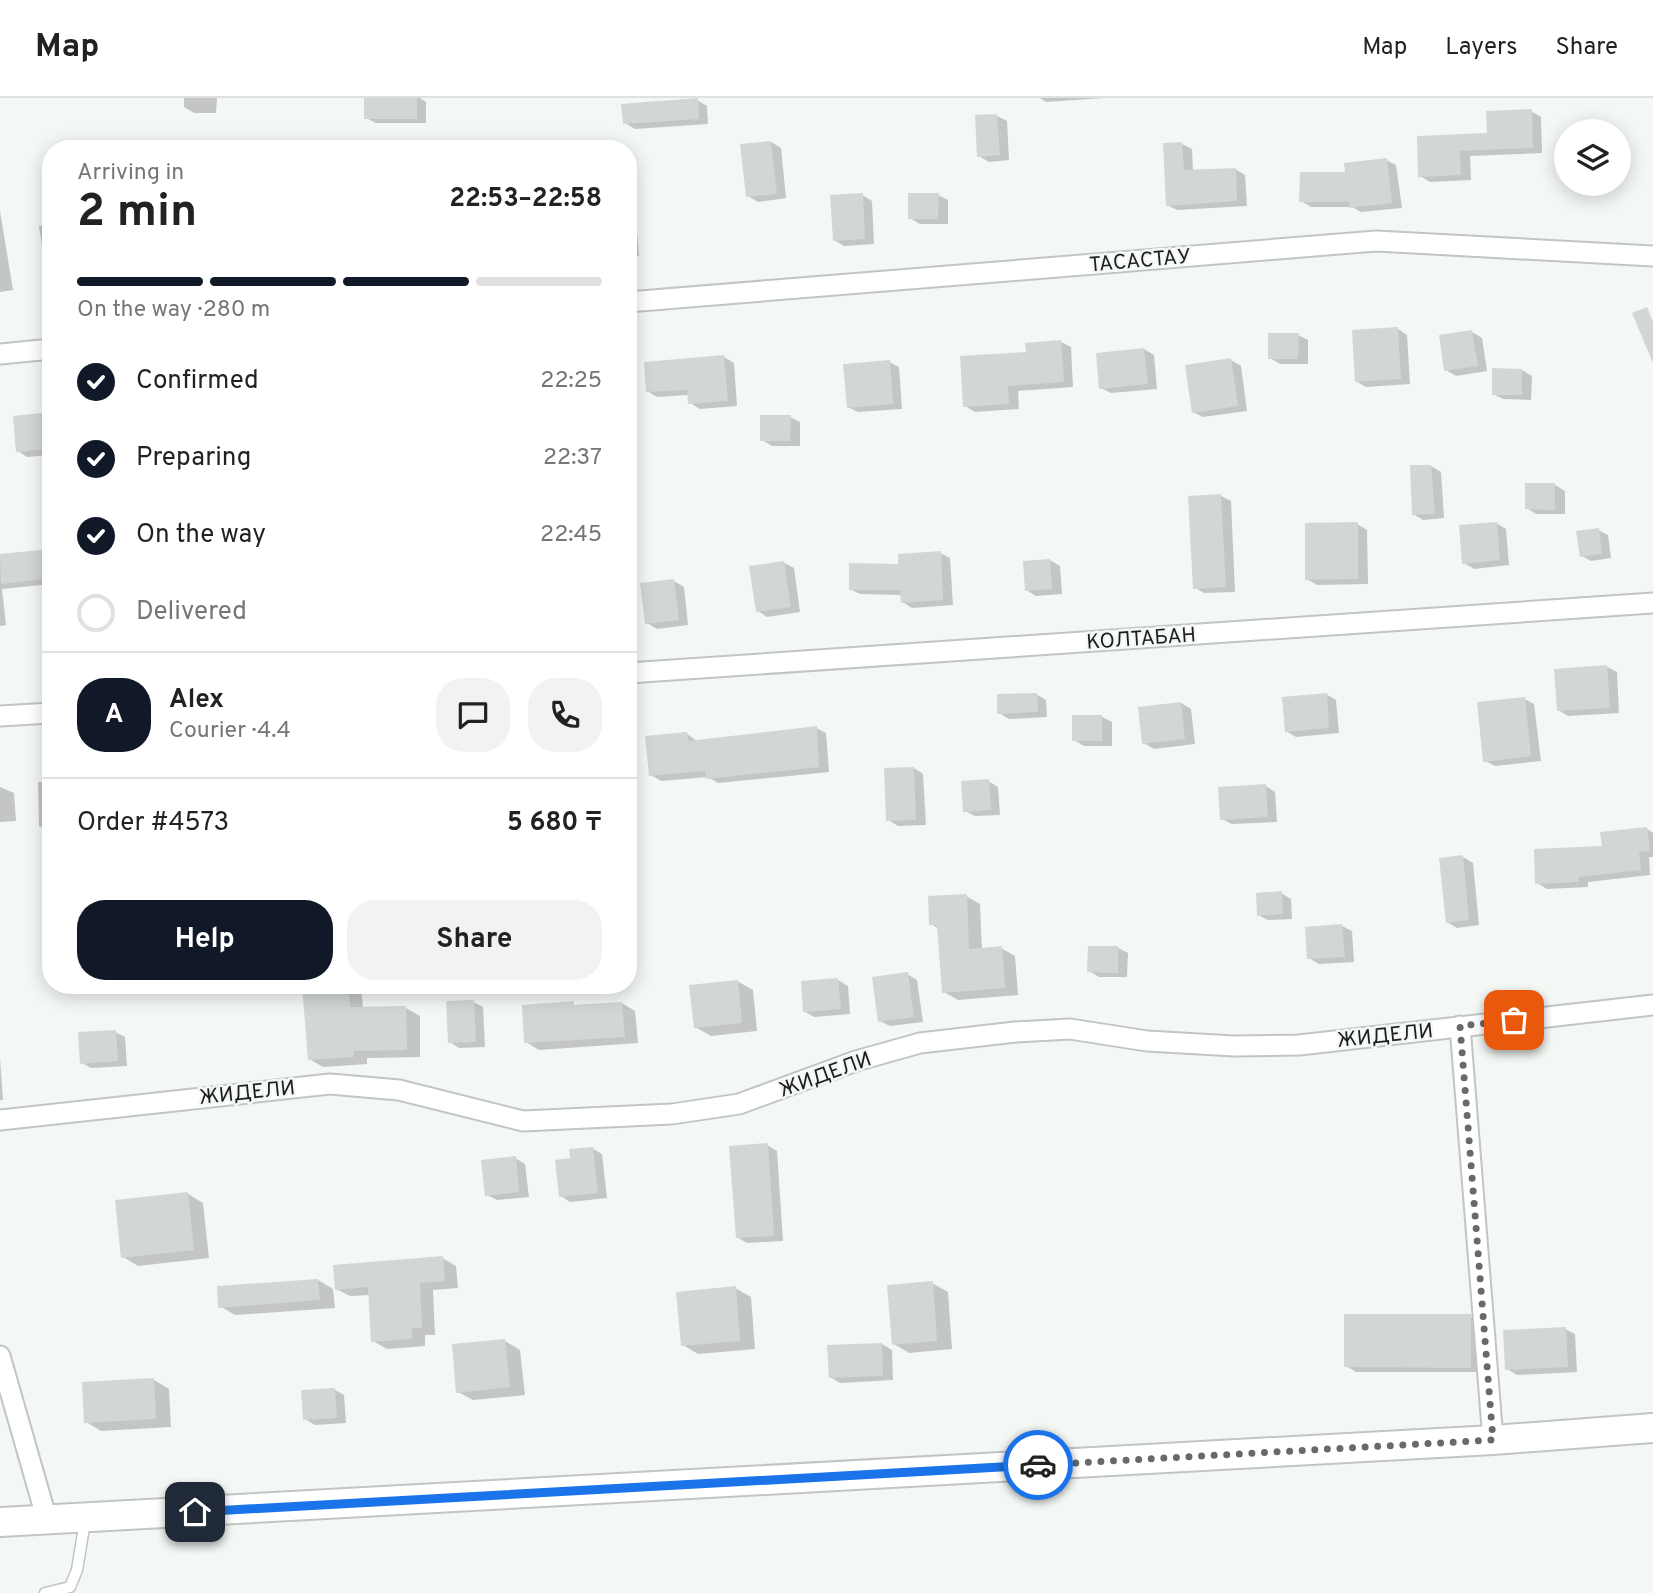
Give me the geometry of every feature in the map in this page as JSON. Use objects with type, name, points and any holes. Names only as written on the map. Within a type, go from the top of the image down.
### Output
[{"type":"street","name":"ТАСАСТАУ","points":[[637,301],[1376,241],[1653,256]]},
{"type":"street","points":[[0,354],[42,350]]},
{"type":"street","name":"КОЛТАБАН","points":[[637,672],[1653,603]]},
{"type":"street","points":[[0,716],[42,714]]},
{"type":"street","name":"ЖИДЕЛИ","points":[[0,1120],[330,1084],[399,1090],[523,1121],[672,1114],[739,1104],[856,1061],[920,1043],[1016,1032],[1070,1029],[1147,1041],[1234,1046],[1299,1045],[1653,1005]]},
{"type":"street","points":[[1460,1026],[1493,1440]]},
{"type":"street","points":[[0,1356],[47,1520]]},
{"type":"street","points":[[0,1522],[1493,1440],[1653,1428]]},
{"type":"lane","points":[[45,1593],[70,1587],[77,1570],[85,1518]]},
{"type":"building","points":[[364,98],[417,98],[417,119],[364,119]]},
{"type":"building","points":[[698,98],[699,119],[623,124],[621,104]]},
{"type":"building","points":[[1532,109],[1533,148],[1460,151],[1461,175],[1418,177],[1417,136],[1487,133],[1486,111]]},
{"type":"building","points":[[997,114],[1000,155],[977,157],[975,115]]},
{"type":"building","points":[[771,141],[777,194],[746,197],[740,144]]},
{"type":"building","points":[[1182,142],[1184,170],[1236,168],[1237,201],[1166,206],[1163,143]]},
{"type":"building","points":[[1387,158],[1392,203],[1350,208],[1349,202],[1299,202],[1300,172],[1345,172],[1344,163]]},
{"type":"building","points":[[863,193],[865,239],[833,241],[830,195]]},
{"type":"building","points":[[908,193],[939,193],[938,219],[908,219]]},
{"type":"building","points":[[1647,307],[1653,322],[1653,363],[1632,313]]},
{"type":"building","points":[[1398,327],[1401,379],[1355,382],[1352,330]]},
{"type":"building","points":[[1472,330],[1478,366],[1444,371],[1439,335]]},
{"type":"building","points":[[1268,333],[1299,333],[1298,359],[1268,359]]},
{"type":"building","points":[[1061,340],[1064,382],[1008,386],[1009,404],[963,407],[960,356],[1026,352],[1025,343]]},
{"type":"building","points":[[1144,348],[1148,384],[1099,389],[1096,353]]},
{"type":"building","points":[[724,355],[728,401],[688,404],[687,390],[646,392],[644,362]]},
{"type":"building","points":[[1231,358],[1238,406],[1192,413],[1185,365]]},
{"type":"building","points":[[890,360],[893,404],[847,408],[843,364]]},
{"type":"building","points":[[1492,368],[1522,369],[1522,395],[1492,395]]},
{"type":"building","points":[[42,413],[42,450],[16,452],[13,416]]},
{"type":"building","points":[[760,415],[791,415],[790,441],[760,441]]},
{"type":"building","points":[[1410,465],[1431,465],[1435,514],[1412,515]]},
{"type":"building","points":[[1525,483],[1555,483],[1555,510],[1525,509]]},
{"type":"building","points":[[1221,494],[1226,587],[1193,589],[1188,496]]},
{"type":"building","points":[[1358,522],[1358,579],[1305,580],[1305,523]]},
{"type":"building","points":[[1497,522],[1500,560],[1462,564],[1459,525]]},
{"type":"building","points":[[1599,528],[1602,554],[1580,557],[1576,531]]},
{"type":"building","points":[[42,550],[42,579],[1,584],[0,554]]},
{"type":"building","points":[[941,551],[943,600],[901,603],[900,590],[849,590],[849,563],[898,564],[898,554]]},
{"type":"building","points":[[1050,559],[1052,589],[1025,591],[1023,561]]},
{"type":"building","points":[[784,561],[791,607],[756,612],[749,566]]},
{"type":"building","points":[[674,579],[679,620],[645,624],[640,583]]},
{"type":"building","points":[[1607,665],[1610,708],[1557,711],[1554,669]]},
{"type":"building","points":[[1037,693],[1038,712],[997,714],[997,694]]},
{"type":"building","points":[[1327,693],[1329,728],[1285,732],[1282,697]]},
{"type":"building","points":[[1525,697],[1531,756],[1483,762],[1477,702]]},
{"type":"building","points":[[1181,702],[1185,739],[1142,744],[1138,707]]},
{"type":"building","points":[[1072,715],[1102,715],[1102,741],[1072,741]]},
{"type":"building","points":[[817,726],[819,767],[706,779],[705,771],[649,776],[645,736],[687,732],[688,741]]},
{"type":"building","points":[[914,767],[916,820],[886,821],[884,768]]},
{"type":"building","points":[[989,779],[991,810],[963,812],[961,781]]},
{"type":"building","points":[[1266,784],[1268,817],[1220,820],[1218,787]]},
{"type":"building","points":[[1647,827],[1650,851],[1639,852],[1641,870],[1579,877],[1579,882],[1535,884],[1534,849],[1602,846],[1600,832]]},
{"type":"building","points":[[1463,855],[1469,920],[1446,923],[1439,858]]},
{"type":"building","points":[[1282,891],[1283,914],[1257,916],[1256,893]]},
{"type":"building","points":[[967,894],[969,949],[1002,946],[1005,988],[942,993],[937,925],[929,925],[928,896]]},
{"type":"building","points":[[1342,924],[1345,957],[1307,959],[1305,927]]},
{"type":"building","points":[[1088,946],[1118,946],[1118,973],[1087,972]]},
{"type":"building","points":[[908,972],[914,1017],[878,1022],[872,977]]},
{"type":"building","points":[[838,978],[841,1009],[803,1012],[801,981]]},
{"type":"building","points":[[738,980],[742,1023],[694,1028],[689,985]]},
{"type":"building","points":[[303,994],[349,994],[350,1007],[406,1006],[407,1050],[354,1051],[354,1057],[308,1060]]},
{"type":"building","points":[[474,1000],[476,1042],[448,1043],[446,1001]]},
{"type":"building","points":[[574,1001],[574,1005],[622,1002],[625,1037],[524,1043],[522,1005]]},
{"type":"building","points":[[116,1030],[118,1061],[80,1064],[78,1032]]},
{"type":"building","points":[[768,1143],[774,1236],[736,1238],[729,1146]]},
{"type":"building","points":[[593,1147],[598,1193],[559,1197],[555,1160],[570,1158],[569,1149]]},
{"type":"building","points":[[516,1156],[519,1192],[485,1196],[481,1160]]},
{"type":"building","points":[[188,1192],[194,1250],[121,1258],[115,1200]]},
{"type":"building","points":[[443,1256],[445,1281],[420,1283],[422,1328],[412,1328],[412,1339],[371,1342],[368,1287],[335,1290],[333,1265]]},
{"type":"building","points":[[318,1279],[320,1300],[218,1308],[217,1286]]},
{"type":"building","points":[[933,1281],[937,1341],[892,1345],[887,1285]]},
{"type":"building","points":[[736,1286],[740,1341],[681,1346],[676,1292]]},
{"type":"building","points":[[1344,1314],[1471,1314],[1471,1368],[1344,1367]]},
{"type":"building","points":[[1566,1327],[1568,1367],[1505,1370],[1503,1330]]},
{"type":"building","points":[[505,1339],[510,1387],[456,1393],[452,1344]]},
{"type":"building","points":[[882,1343],[883,1376],[829,1378],[827,1345]]},
{"type":"building","points":[[154,1378],[156,1419],[84,1423],[82,1382]]},
{"type":"building","points":[[335,1388],[337,1418],[303,1420],[301,1390]]},
{"type":"way so far","points":[[1038,1465],[1493,1440],[1460,1026],[1514,1020]]},
{"type":"route","points":[[195,1512],[1038,1465]]}]
